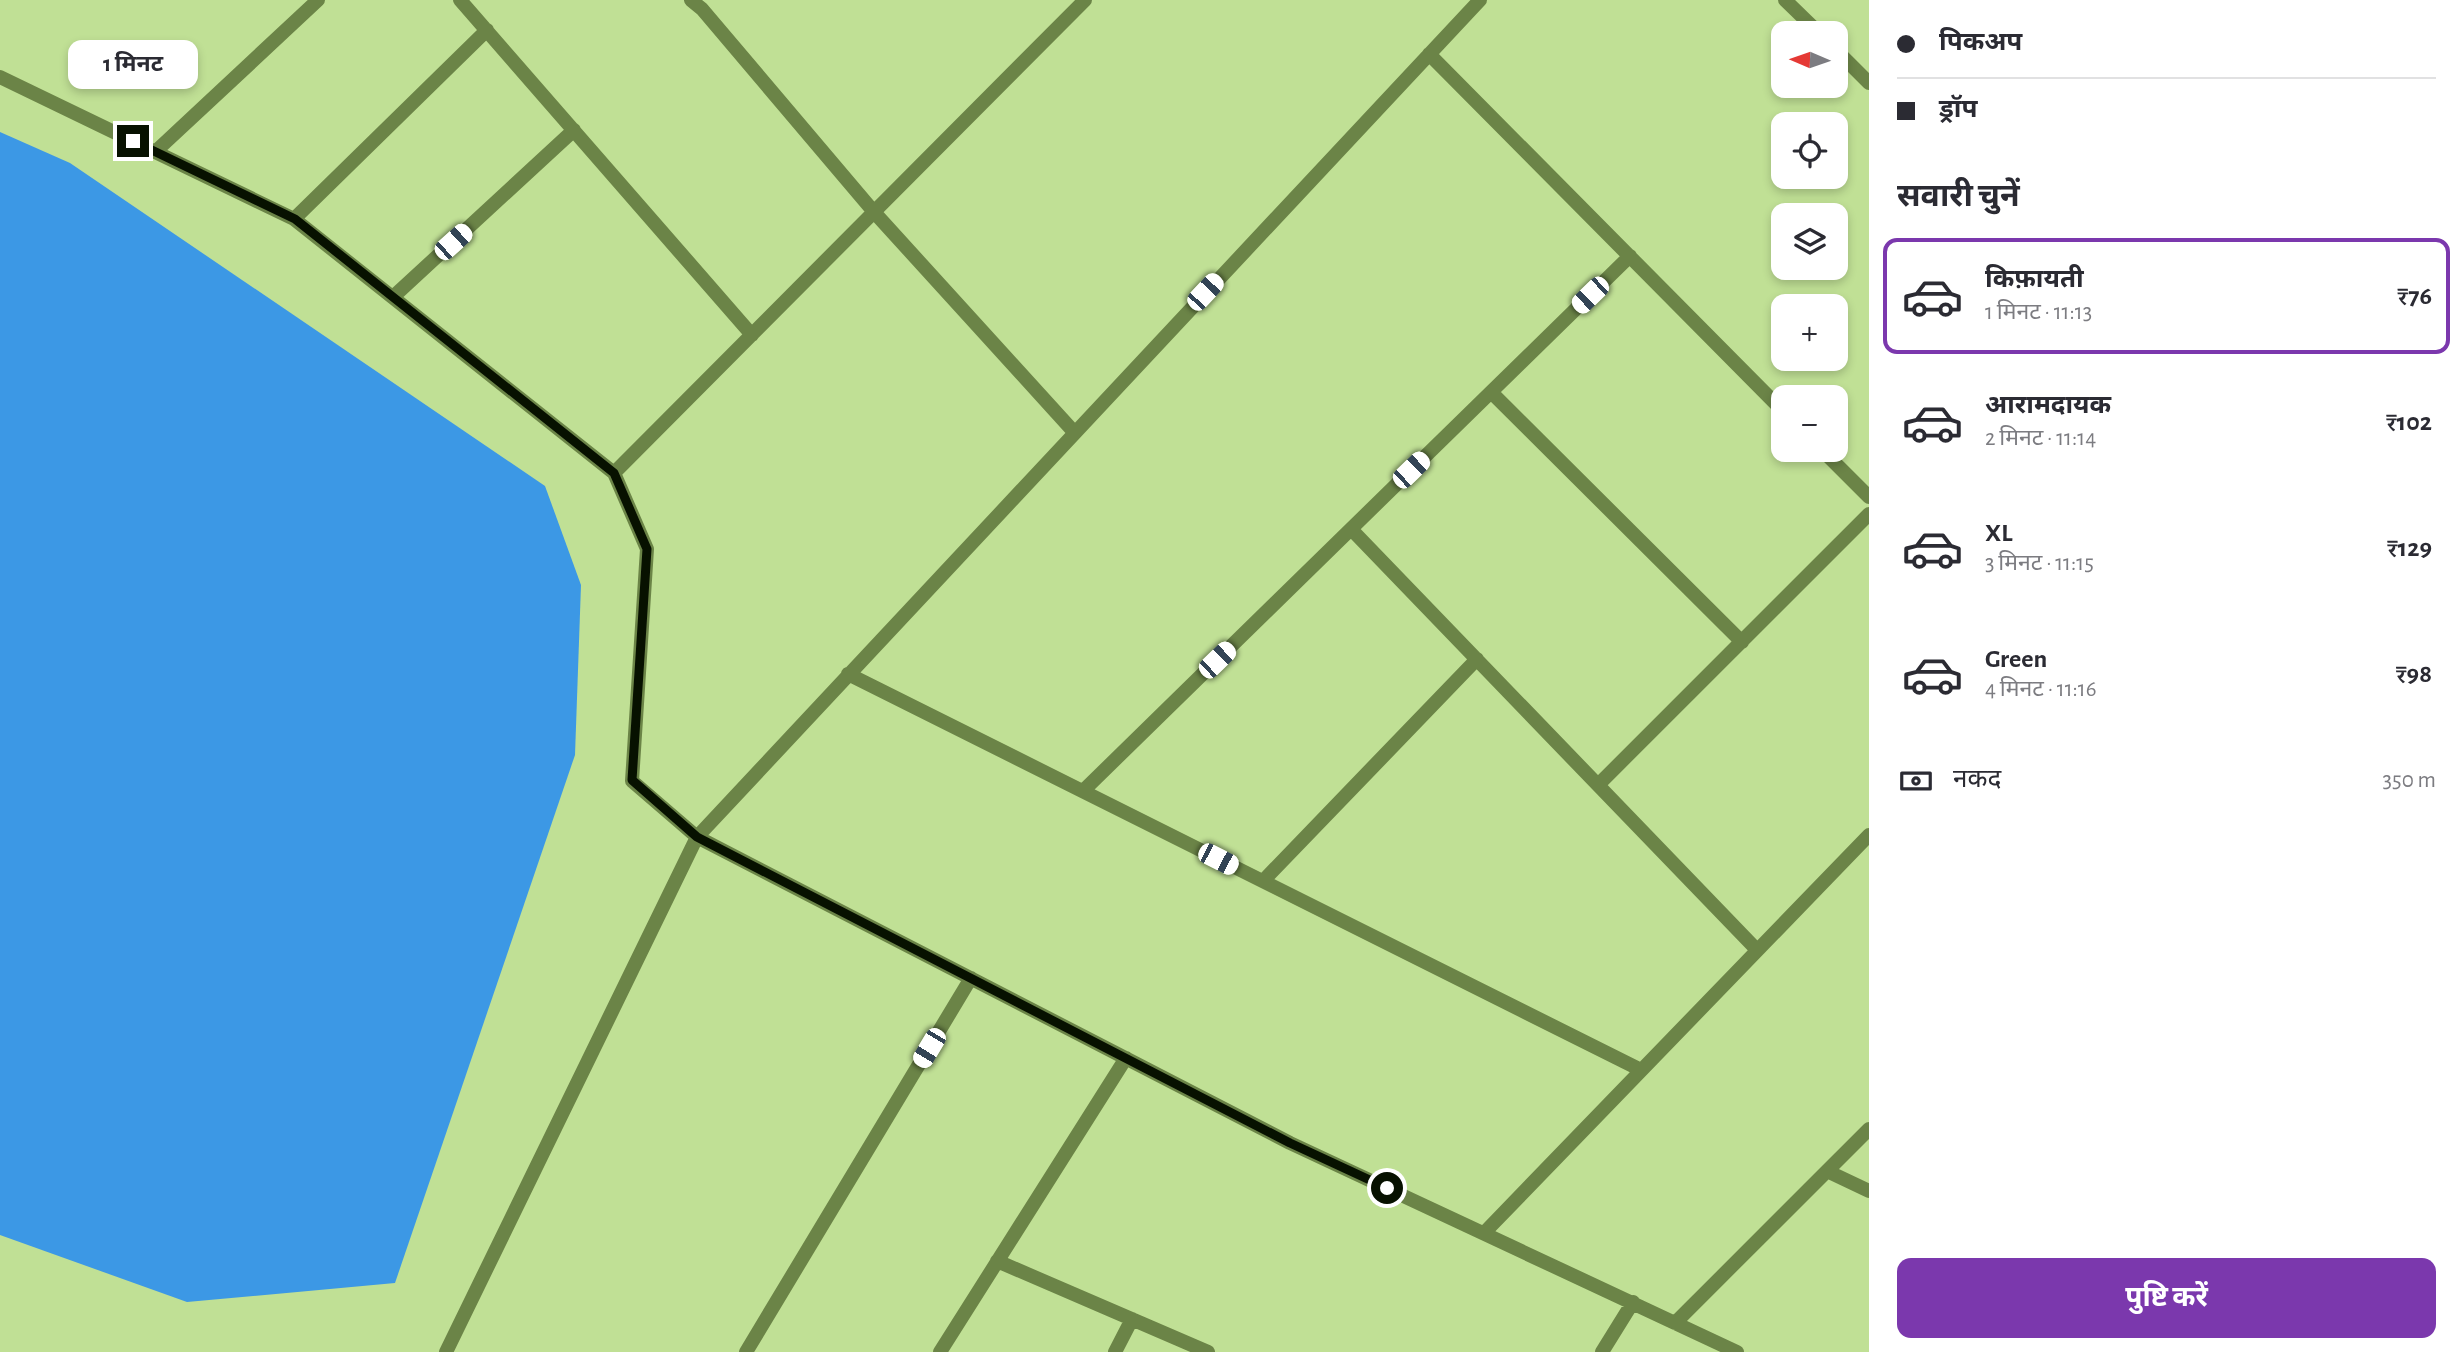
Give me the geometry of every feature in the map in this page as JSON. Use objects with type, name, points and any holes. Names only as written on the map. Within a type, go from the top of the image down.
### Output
[{"type":"street","points":[[155,152],[318,0]]},
{"type":"street","points":[[460,0],[752,335]]},
{"type":"street","points":[[614,473],[1085,0]]},
{"type":"street","points":[[446,1352],[697,837],[1480,0]]},
{"type":"street","points":[[1785,0],[1807,21]]},
{"type":"street","points":[[701,3],[874,212],[1074,432]]},
{"type":"street","points":[[295,219],[487,30]]},
{"type":"street","points":[[1429,54],[1771,399]]},
{"type":"street","points":[[1848,60],[1867,77]]},
{"type":"street","points":[[0,77],[295,219],[614,473],[647,549],[632,780],[697,837],[1290,1143],[1737,1352]]},
{"type":"street","points":[[393,297],[574,130]]},
{"type":"street","points":[[1083,791],[1630,256]]},
{"type":"street","points":[[1491,392],[1742,642]]},
{"type":"street","points":[[1834,462],[1869,497]]},
{"type":"street","points":[[1598,785],[1869,514]]},
{"type":"street","points":[[1352,529],[1757,950]]},
{"type":"street","points":[[1264,881],[1477,659]]},
{"type":"street","points":[[848,674],[1641,1070]]},
{"type":"street","points":[[1483,1233],[1869,835]]},
{"type":"street","points":[[746,1352],[971,978]]},
{"type":"street","points":[[940,1352],[1126,1058]]},
{"type":"street","points":[[1675,1323],[1829,1172],[1869,1129]]},
{"type":"street","points":[[1829,1172],[1869,1191]]},
{"type":"street","points":[[997,1261],[1208,1352]]},
{"type":"street","points":[[1602,1352],[1633,1302]]},
{"type":"street","points":[[1115,1352],[1132,1319]]},
{"type":"water","points":[[0,132],[70,163],[545,486],[581,585],[575,755],[395,1283],[187,1302],[0,1235]]},
{"type":"route","points":[[133,141],[295,219],[614,473],[647,549],[632,780],[697,837],[1290,1143],[1387,1188]]}]
